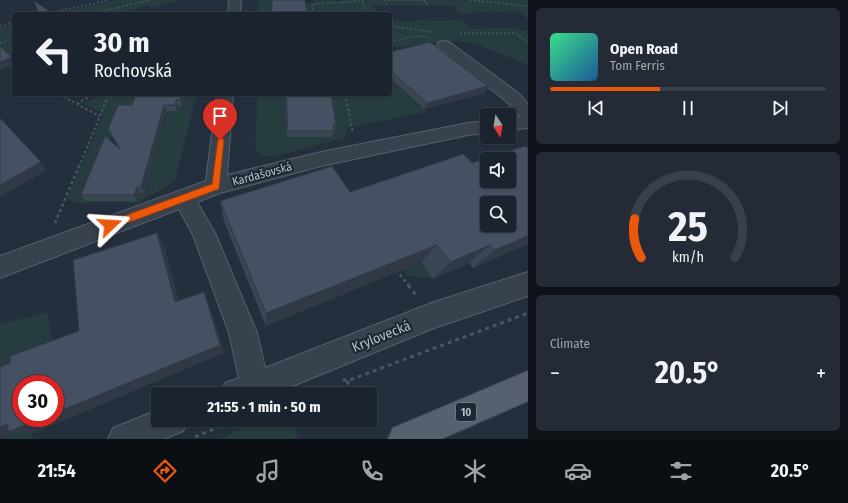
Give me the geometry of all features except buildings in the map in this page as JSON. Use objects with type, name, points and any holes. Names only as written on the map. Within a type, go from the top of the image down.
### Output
[{"type":"main road","name":"10","points":[[404,439],[528,386]]},
{"type":"street","points":[[234,12],[235,0]]},
{"type":"street","points":[[444,45],[512,97],[528,114]]},
{"type":"street","points":[[216,186],[225,96]]},
{"type":"street","points":[[516,123],[528,122]]},
{"type":"street","name":"Kardašovská","points":[[0,267],[52,246],[216,186],[320,159],[480,127]]},
{"type":"street","points":[[184,198],[204,233],[243,333],[248,387]]},
{"type":"street","name":"Krylovecká","points":[[261,387],[434,315],[528,284]]},
{"type":"street","points":[[124,439],[154,427]]},
{"type":"path","points":[[55,12],[109,0]]},
{"type":"path","points":[[99,12],[150,0]]},
{"type":"path","points":[[387,5],[385,0],[424,0],[427,5]]},
{"type":"path","points":[[470,0],[528,6]]},
{"type":"path","points":[[314,12],[312,4],[338,3],[345,1],[362,1],[366,12]]},
{"type":"path","points":[[0,26],[12,23]]},
{"type":"path","points":[[392,42],[416,36],[428,37]]},
{"type":"path","points":[[0,43],[12,39]]},
{"type":"path","points":[[63,96],[99,116]]},
{"type":"path","points":[[77,104],[91,96]]},
{"type":"path","points":[[52,246],[56,218],[108,96]]},
{"type":"path","points":[[345,96],[353,128],[353,152]]},
{"type":"path","points":[[392,264],[401,277],[434,315]]},
{"type":"path","points":[[347,381],[528,313]]},
{"type":"path","points":[[340,377],[347,381],[350,387]]},
{"type":"path","points":[[191,439],[219,427]]},
{"type":"green space","points":[[116,0],[181,0],[152,8],[149,5],[125,12],[63,12]]},
{"type":"green space","points":[[258,0],[290,0],[291,2],[314,3],[314,0],[334,0],[335,2],[340,2],[340,0],[528,0],[528,20],[522,13],[485,12],[459,14],[453,6],[373,5],[375,12],[300,12],[272,2],[272,12],[258,12]]},
{"type":"green space","points":[[464,20],[469,28],[518,28],[521,31],[528,31],[528,65],[479,45],[458,41],[392,48],[392,21]]},
{"type":"green space","points":[[12,24],[12,55],[0,46],[0,27]]},
{"type":"green space","points":[[392,80],[426,112],[347,128],[346,138],[280,155],[266,157],[259,154],[255,148],[258,96],[285,96],[288,137],[332,137],[331,131],[335,131],[329,96],[392,96]]},
{"type":"green space","points":[[97,96],[140,96],[135,111],[121,111],[86,201],[137,201],[139,193],[144,193],[154,157],[153,146],[157,145],[165,117],[163,111],[177,111],[178,106],[182,106],[184,96],[196,96],[175,180],[137,203],[74,203],[67,198],[104,114],[84,104]]},
{"type":"green space","points":[[375,201],[433,279],[408,276],[364,214]]},
{"type":"green space","points":[[48,312],[52,344],[0,383],[0,324]]},
{"type":"green space","points":[[29,427],[34,427],[32,439],[0,439]]},
{"type":"green space","points":[[245,427],[294,427],[298,437],[293,439],[220,439]]},
{"type":"route","points":[[110,225],[216,186],[220,140]]}]
